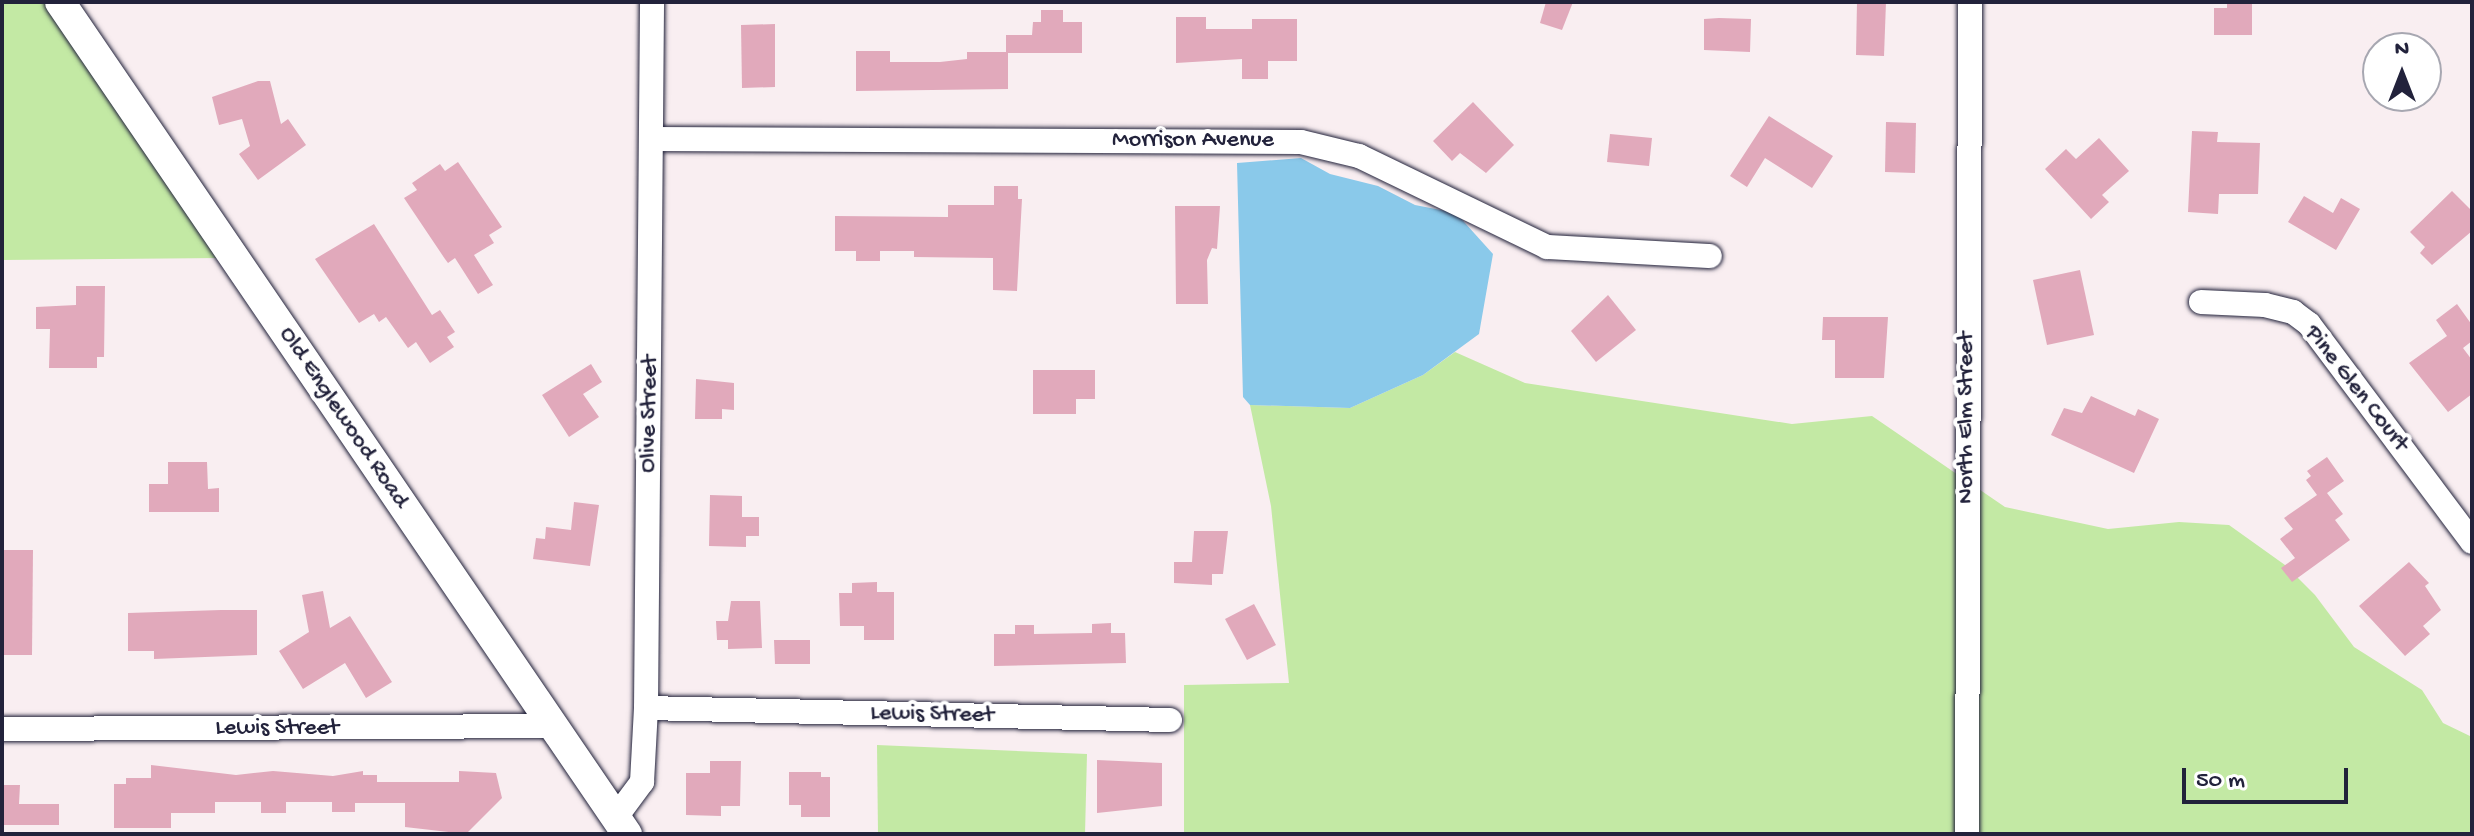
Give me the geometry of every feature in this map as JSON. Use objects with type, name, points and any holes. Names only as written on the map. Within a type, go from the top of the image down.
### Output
[{"type":"street","name":"Old Englewood Road","points":[[60,2],[621,826]]},
{"type":"street","name":"Olive Street","points":[[621,826],[642,782],[646,708],[652,2]]},
{"type":"street","name":"North Elm Street","points":[[1967,834],[1970,2]]},
{"type":"street","name":"Morrison Avenue","points":[[653,139],[1301,142],[1359,156],[1547,247],[1710,256]]},
{"type":"street","name":"Pine Glen Court","points":[[2201,302],[2265,305],[2293,312],[2309,324],[2472,542]]},
{"type":"street","name":"Lewis Street","points":[[646,708],[1170,720]]},
{"type":"street","name":"Lewis Street","points":[[2,729],[551,726]]},
{"type":"green space","points":[[2,2],[45,2],[220,258],[2,260]]},
{"type":"green space","points":[[1455,352],[1525,383],[1792,424],[1872,416],[2005,507],[2108,529],[2179,522],[2229,525],[2285,565],[2315,595],[2354,647],[2422,690],[2443,723],[2472,737],[2472,834],[1184,834],[1184,685],[1289,683],[1271,506],[1250,405],[1350,408],[1423,375]]},
{"type":"green space","points":[[877,745],[1087,754],[1085,834],[878,834]]},
{"type":"water","points":[[1301,158],[1330,174],[1378,186],[1415,205],[1456,213],[1493,254],[1479,334],[1423,375],[1350,408],[1250,405],[1243,397],[1237,163]]},
{"type":"building","points":[[1546,2],[1573,2],[1562,30],[1540,23]]},
{"type":"building","points":[[1857,2],[1886,2],[1884,56],[1856,55]]},
{"type":"building","points":[[2227,2],[2252,2],[2252,35],[2214,35],[2214,8],[2227,8]]},
{"type":"building","points":[[1041,10],[1063,10],[1063,22],[1082,22],[1082,53],[1008,53],[1008,89],[856,91],[856,51],[890,51],[890,62],[940,62],[967,59],[967,52],[1006,52],[1006,35],[1032,35],[1033,22],[1041,22]]},
{"type":"building","points":[[1176,17],[1206,17],[1206,29],[1252,29],[1252,19],[1297,19],[1297,61],[1268,61],[1268,79],[1242,79],[1242,59],[1176,63]]},
{"type":"building","points":[[1704,19],[1751,19],[1750,52],[1704,50]]},
{"type":"building","points":[[775,24],[775,87],[742,88],[741,25]]},
{"type":"building","points":[[258,81],[270,81],[281,124],[288,119],[306,145],[258,180],[239,154],[250,146],[242,119],[219,125],[212,97]]},
{"type":"building","points":[[1473,102],[1514,145],[1486,173],[1460,153],[1452,161],[1433,141]]},
{"type":"building","points":[[1769,116],[1833,156],[1812,188],[1765,158],[1747,187],[1730,176]]},
{"type":"building","points":[[1886,122],[1916,123],[1915,173],[1885,172]]},
{"type":"building","points":[[2192,131],[2218,132],[2217,142],[2260,143],[2258,194],[2219,194],[2218,214],[2188,212]]},
{"type":"building","points":[[1610,134],[1652,138],[1649,166],[1607,162]]},
{"type":"building","points":[[2099,138],[2129,171],[2102,195],[2109,202],[2091,219],[2045,169],[2066,149],[2076,159]]},
{"type":"building","points":[[458,162],[502,227],[489,235],[494,243],[474,255],[493,285],[478,294],[455,258],[448,263],[404,198],[417,190],[412,183],[440,164],[445,171]]},
{"type":"building","points":[[994,186],[1018,186],[1018,199],[1022,199],[1017,291],[993,290],[993,258],[914,257],[914,251],[880,251],[880,261],[856,261],[856,251],[835,251],[835,216],[948,217],[948,205],[994,205]]},
{"type":"building","points":[[2452,191],[2472,211],[2472,231],[2432,265],[2420,253],[2425,247],[2410,232]]},
{"type":"building","points":[[2304,196],[2333,213],[2341,198],[2360,209],[2336,250],[2288,222]]},
{"type":"building","points":[[1175,206],[1220,206],[1217,249],[1212,248],[1207,260],[1208,304],[1176,304]]},
{"type":"building","points":[[374,224],[432,315],[440,310],[455,332],[447,337],[454,347],[430,363],[416,342],[408,348],[386,317],[379,322],[374,314],[359,323],[315,259]]},
{"type":"building","points":[[2080,270],[2094,335],[2047,345],[2033,280]]},
{"type":"building","points":[[76,286],[105,286],[104,357],[97,357],[97,368],[49,368],[50,329],[36,329],[36,307],[76,305]]},
{"type":"building","points":[[1608,295],[1636,330],[1596,362],[1571,331]]},
{"type":"building","points":[[2457,304],[2472,325],[2472,341],[2463,348],[2472,360],[2472,394],[2448,412],[2409,363],[2447,336],[2436,320]]},
{"type":"building","points":[[1823,317],[1888,317],[1884,378],[1835,378],[1835,340],[1822,340]]},
{"type":"building","points":[[591,364],[602,382],[583,394],[599,417],[569,437],[542,395]]},
{"type":"building","points":[[1033,370],[1095,370],[1095,399],[1076,399],[1076,414],[1033,414]]},
{"type":"building","points":[[696,379],[734,383],[734,410],[722,409],[722,419],[695,419]]},
{"type":"building","points":[[2091,396],[2135,416],[2138,409],[2159,419],[2134,473],[2051,435],[2064,408],[2082,413]]},
{"type":"building","points":[[2327,457],[2344,481],[2327,493],[2343,514],[2335,520],[2350,540],[2292,582],[2281,568],[2295,558],[2280,539],[2293,529],[2284,518],[2317,495],[2306,480],[2311,476],[2307,471]]},
{"type":"building","points":[[168,462],[207,462],[208,489],[219,488],[219,512],[149,512],[149,484],[168,484]]},
{"type":"building","points":[[710,495],[742,496],[742,517],[759,517],[759,536],[746,536],[746,547],[709,546]]},
{"type":"building","points":[[574,502],[599,505],[590,566],[533,559],[536,538],[545,539],[546,527],[571,530]]},
{"type":"building","points":[[1194,531],[1228,531],[1223,574],[1212,574],[1212,585],[1174,583],[1174,562],[1192,562]]},
{"type":"building","points":[[2,550],[33,550],[32,655],[2,655]]},
{"type":"building","points":[[2409,562],[2429,583],[2425,586],[2441,610],[2423,626],[2430,634],[2405,656],[2359,606]]},
{"type":"building","points":[[877,582],[877,592],[894,592],[894,640],[864,640],[864,626],[840,626],[839,593],[852,593],[852,583]]},
{"type":"building","points":[[323,591],[330,628],[350,616],[392,682],[366,698],[345,663],[303,689],[279,651],[309,632],[302,595]]},
{"type":"building","points":[[731,601],[760,601],[762,648],[728,649],[728,640],[717,640],[716,621],[728,621]]},
{"type":"building","points":[[1254,604],[1276,645],[1247,660],[1225,619]]},
{"type":"building","points":[[257,610],[257,655],[154,659],[154,651],[128,651],[128,613]]},
{"type":"building","points":[[1111,623],[1111,633],[1125,633],[1126,663],[994,666],[994,634],[1015,634],[1015,625],[1034,625],[1034,634],[1092,633],[1092,624]]},
{"type":"building","points":[[774,640],[810,640],[810,664],[775,664]]},
{"type":"building","points":[[1097,760],[1162,763],[1162,806],[1097,813]]},
{"type":"building","points":[[710,761],[741,761],[740,806],[721,806],[721,816],[686,815],[686,773],[710,773]]},
{"type":"building","points":[[151,765],[236,775],[273,771],[333,776],[363,771],[363,775],[377,775],[377,782],[459,782],[459,771],[496,773],[502,798],[466,834],[405,827],[405,803],[355,803],[355,812],[332,812],[332,802],[286,802],[286,813],[261,813],[261,802],[215,802],[215,813],[171,813],[171,828],[114,828],[114,784],[126,784],[126,778],[151,778]]},
{"type":"building","points":[[789,772],[821,772],[821,777],[830,777],[830,817],[801,817],[801,805],[789,805]]},
{"type":"building","points":[[2,785],[20,785],[19,804],[59,804],[59,825],[2,825]]}]
